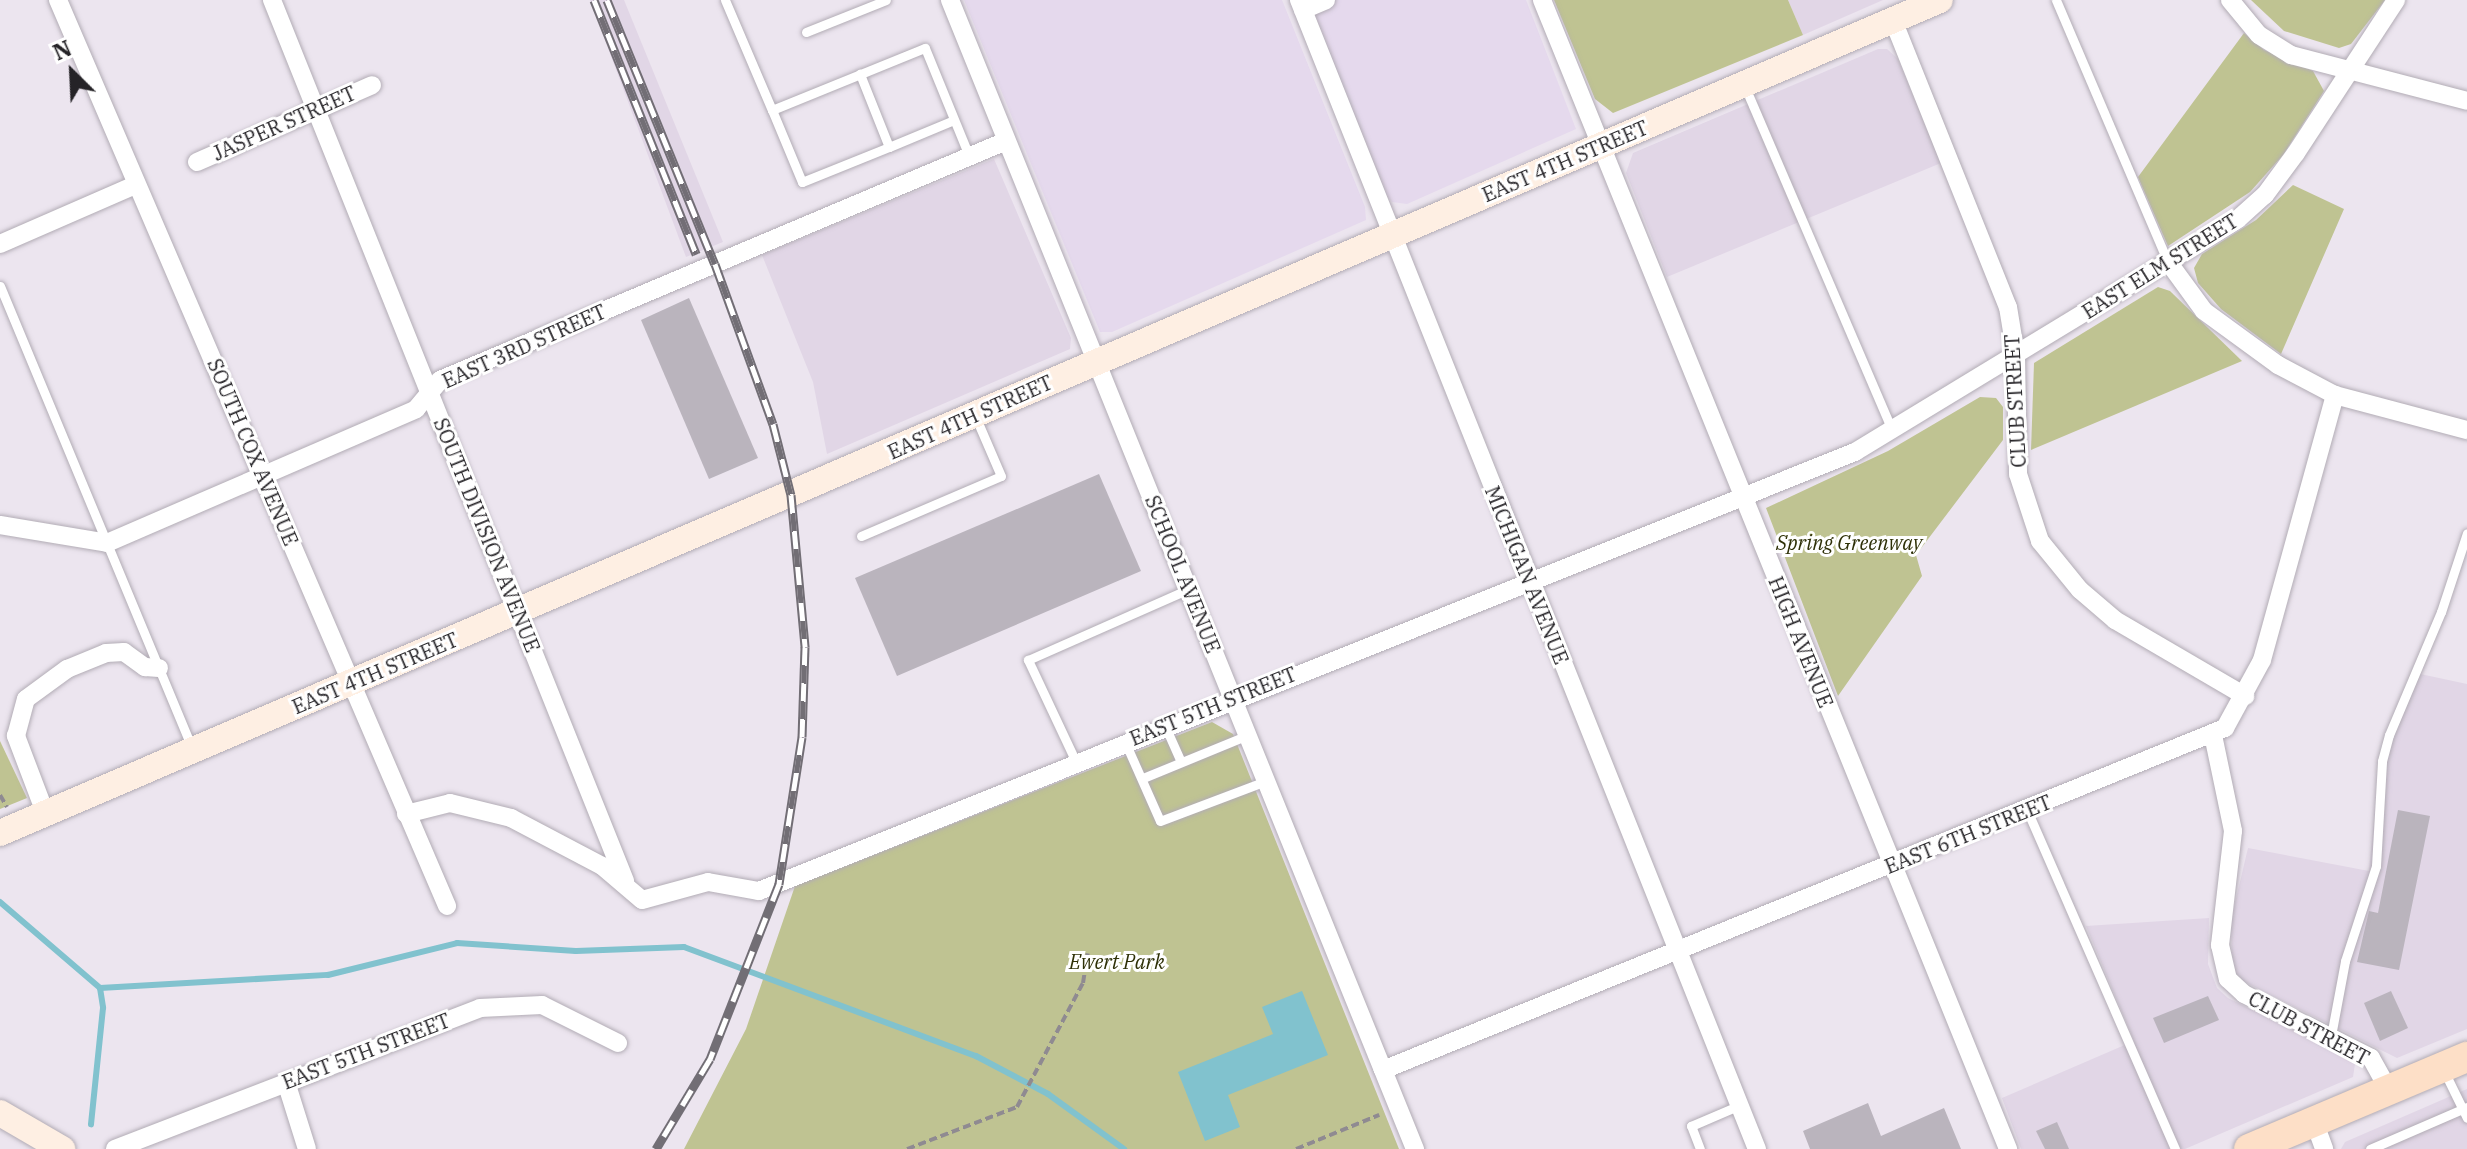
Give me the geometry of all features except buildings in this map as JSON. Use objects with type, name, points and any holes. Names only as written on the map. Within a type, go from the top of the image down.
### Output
[{"type":"main road","points":[[2249,1149],[2319,1135],[2389,1090],[2454,1062]]},
{"type":"street","name":"SOUTH COX AVENUE","points":[[58,0],[135,185],[265,475],[350,684],[447,906]]},
{"type":"street","name":"SOUTH DIVISION AVENUE","points":[[272,0],[630,892]]},
{"type":"street","name":"SCHOOL AVENUE","points":[[950,0],[1415,1149]]},
{"type":"street","points":[[1301,5],[1326,0]]},
{"type":"street","name":"HIGH AVENUE","points":[[1542,0],[2008,1149]]},
{"type":"street","name":"EAST 4TH STREET","points":[[0,833],[1940,0]]},
{"type":"street","points":[[2230,0],[2259,35],[2291,55],[2467,101]]},
{"type":"street","name":"EAST ELM STREET","points":[[2016,356],[2238,219],[2265,195],[2396,0]]},
{"type":"street","name":"MICHIGAN AVENUE","points":[[1301,5],[1757,1149]]},
{"type":"street","name":"CLUB STREET","points":[[1893,20],[2002,289],[2016,356],[2020,483],[2050,556],[2115,620],[2245,696]]},
{"type":"street","name":"JASPER STREET","points":[[197,162],[372,85]]},
{"type":"street","name":"EAST 3RD STREET","points":[[107,543],[416,409],[440,380],[1006,141]]},
{"type":"street","points":[[0,244],[135,185]]},
{"type":"street","points":[[2169,263],[2219,325],[2260,355],[2335,395],[2467,430]]},
{"type":"street","name":"EAST 5TH STREET","points":[[630,892],[647,899],[712,882],[759,891],[1893,432],[2016,356]]},
{"type":"street","name":"EAST 6TH STREET","points":[[1383,1070],[2213,735],[2230,722],[2262,660],[2335,395]]},
{"type":"street","points":[[0,525],[107,543]]},
{"type":"street","points":[[46,815],[16,736],[26,699],[57,674],[106,653],[124,652],[145,667],[159,668]]},
{"type":"street","name":"CLUB STREET","points":[[2213,735],[2233,831],[2220,945],[2222,965],[2244,994],[2375,1061],[2389,1090]]},
{"type":"street","points":[[406,814],[450,803],[498,814],[602,866],[630,892]]},
{"type":"street","name":"EAST 5TH STREET","points":[[115,1149],[452,1017],[509,1003],[542,1005],[618,1043]]},
{"type":"street","points":[[286,1082],[307,1149]]},
{"type":"street","points":[[0,1113],[62,1149]]},
{"type":"lane","points":[[725,0],[802,182],[954,120]]},
{"type":"lane","points":[[806,32],[886,0]]},
{"type":"lane","points":[[2056,0],[2169,263]]},
{"type":"lane","points":[[772,110],[925,48],[969,156]]},
{"type":"lane","points":[[860,74],[889,147]]},
{"type":"lane","points":[[1744,84],[1893,432]]},
{"type":"lane","points":[[0,286],[194,751]]},
{"type":"lane","points":[[861,536],[1001,476],[974,415]]},
{"type":"lane","points":[[2331,1036],[2345,961],[2376,866],[2381,776],[2389,735],[2434,631],[2467,533]]},
{"type":"lane","points":[[1076,762],[1028,660],[1189,589]]},
{"type":"lane","points":[[1165,726],[1181,762]]},
{"type":"lane","points":[[1143,778],[1248,735]]},
{"type":"lane","points":[[1125,742],[1160,821],[1268,780]]},
{"type":"lane","points":[[2027,810],[2175,1149]]},
{"type":"lane","points":[[2370,1149],[2466,1111],[2454,1062]]},
{"type":"lane","points":[[1700,1149],[1691,1126],[1740,1105]]},
{"type":"path","points":[[907,1149],[1019,1103],[1083,983],[1088,953]]},
{"type":"path","points":[[1296,1149],[1379,1115]]},
{"type":"shaded area","points":[[590,0],[624,0],[723,242],[686,257]]},
{"type":"shaded area","points":[[964,0],[1282,0],[1365,207],[1366,220],[1112,332],[1100,332]]},
{"type":"shaded area","points":[[1306,0],[1526,0],[1576,129],[1407,204],[1392,202],[1384,193]]},
{"type":"shaded area","points":[[1788,0],[1883,0],[1803,35]]},
{"type":"shaded area","points":[[1878,49],[1887,49],[1898,59],[1941,163],[1667,277],[1626,173],[1633,153]]},
{"type":"shaded area","points":[[994,159],[1071,338],[1070,349],[827,454],[813,382],[762,255]]},
{"type":"shaded area","points":[[2411,672],[2467,684],[2467,1029],[2397,1058],[2239,979],[2232,969],[2231,920],[2248,848],[2369,871],[2380,756]]},
{"type":"shaded area","points":[[2209,918],[2208,964],[2217,988],[2228,998],[2347,1057],[2355,1064],[2353,1077],[2185,1149],[2021,1149],[2002,1098],[2134,1041],[2086,926]]},
{"type":"shaded area","points":[[2467,1089],[2467,1149],[2341,1149],[2345,1142]]},
{"type":"green space","points":[[1554,0],[1788,0],[1803,35],[1613,113],[1595,99]]},
{"type":"green space","points":[[2251,0],[2385,0],[2351,44],[2339,48],[2284,31]]},
{"type":"green space","points":[[2244,33],[2264,50],[2313,71],[2324,91],[2283,155],[2250,192],[2168,246],[2138,177]]},
{"type":"green space","points":[[2293,185],[2344,209],[2281,354],[2221,309],[2198,283],[2194,268],[2202,254],[2256,220]]},
{"type":"green space","points":[[2158,287],[2170,291],[2242,361],[2031,450],[2034,363]]},
{"type":"green space","name":"Spring Greenway","points":[[1980,397],[1996,398],[2003,407],[2003,440],[1916,555],[1922,576],[1838,696],[1766,508],[1888,451]]},
{"type":"green space","name":"Ewert Park","points":[[1212,722],[1233,734],[1399,1149],[684,1149],[746,1029],[795,886]]},
{"type":"green space","points":[[0,741],[27,798],[0,809]]},
{"type":"water","points":[[1302,991],[1328,1055],[1228,1095],[1240,1127],[1205,1141],[1178,1072],[1273,1034],[1262,1007]]},
{"type":"waterway","points":[[0,902],[100,988],[103,1008],[91,1124]]},
{"type":"waterway","points":[[100,988],[328,975],[457,943],[576,951],[684,947],[976,1056],[1048,1094],[1124,1149]]},
{"type":"railway","points":[[594,0],[696,254]]},
{"type":"railway","points":[[607,0],[715,264],[773,424],[791,495],[805,647],[802,737],[779,884],[710,1059],[656,1149]]}]
